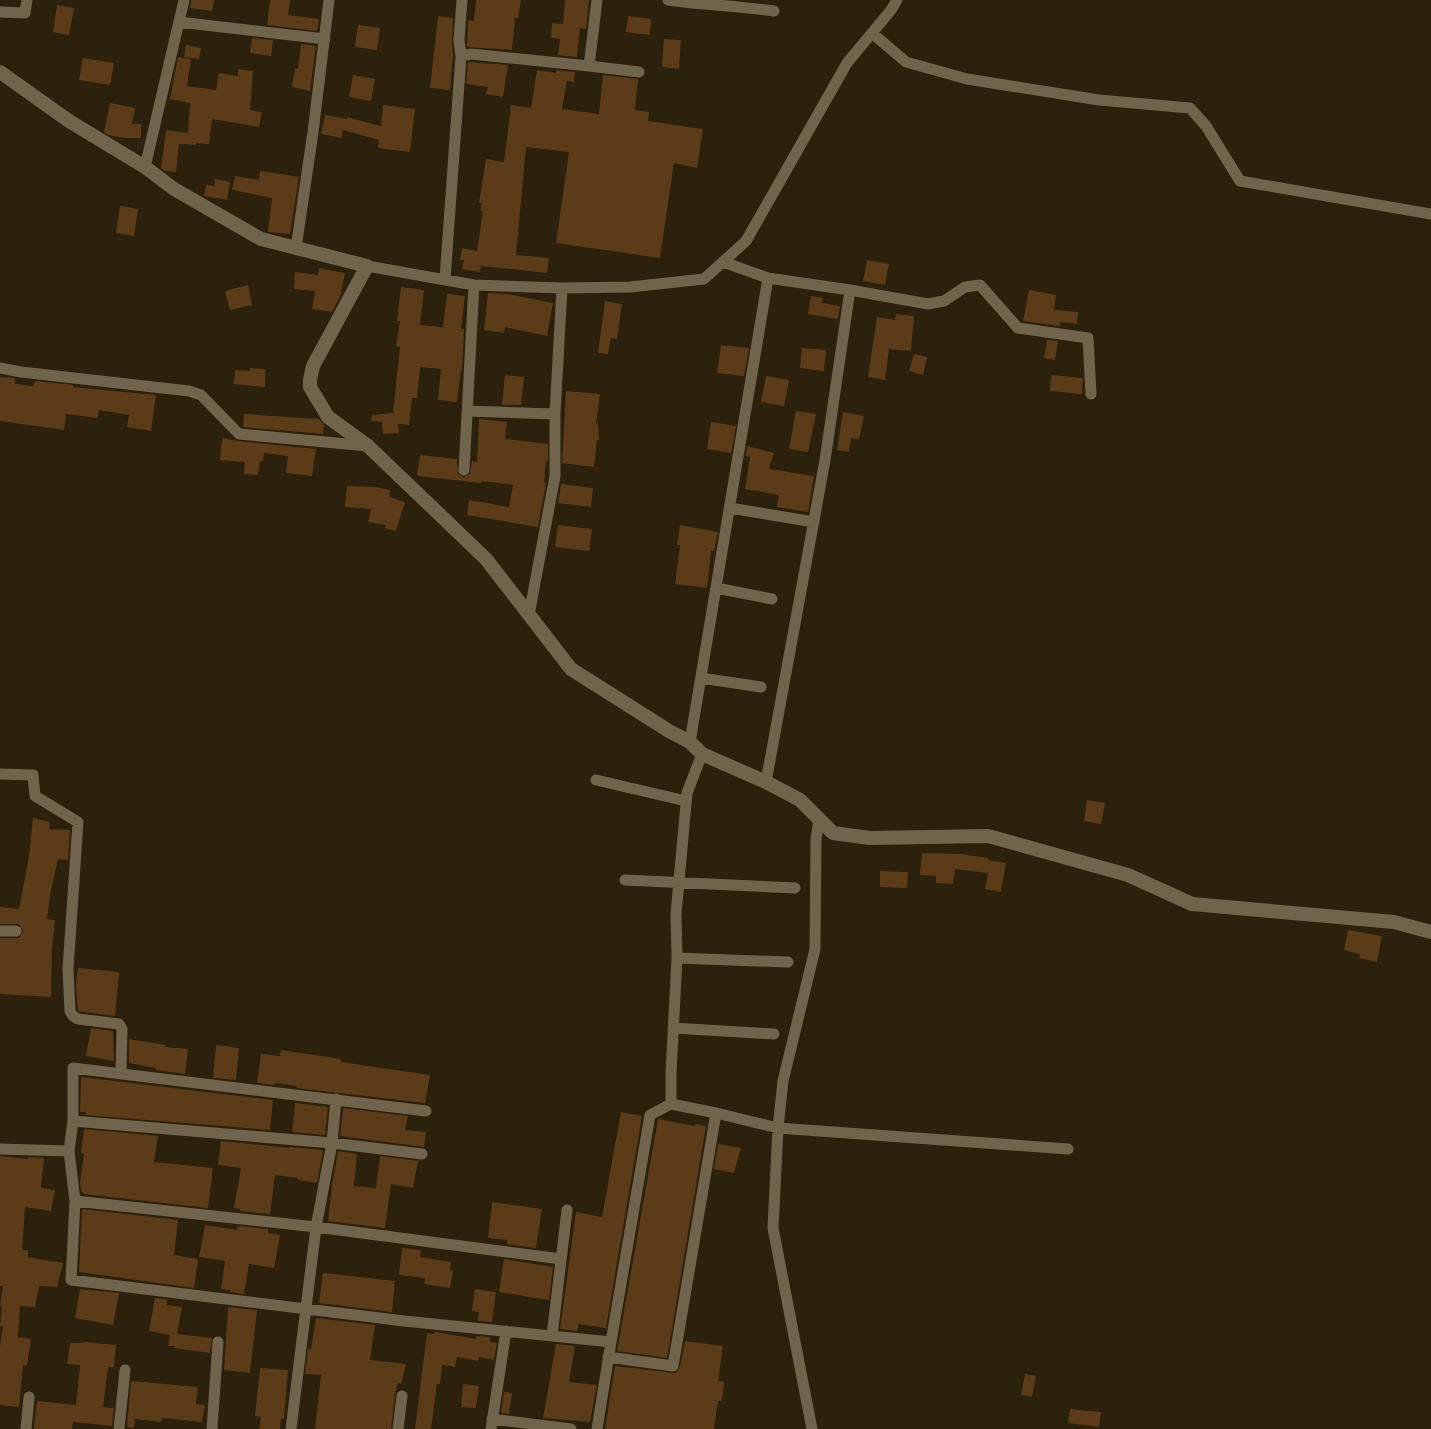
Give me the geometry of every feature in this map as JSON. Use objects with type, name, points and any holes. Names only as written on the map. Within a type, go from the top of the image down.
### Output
[{"type":"street","points":[[0,12],[25,13],[27,0]]},
{"type":"street","points":[[145,167],[184,0]]},
{"type":"street","points":[[296,248],[329,0]]},
{"type":"street","points":[[445,279],[461,56],[459,40],[462,0]]},
{"type":"street","points":[[589,66],[597,0]]},
{"type":"street","points":[[668,0],[688,3],[744,3],[774,11]]},
{"type":"street","points":[[0,72],[69,120],[145,167],[174,189],[261,239],[367,266],[474,285],[562,288],[630,287],[704,279],[746,241],[847,63],[891,10],[897,0]]},
{"type":"street","points":[[179,22],[325,39]]},
{"type":"street","points":[[872,33],[906,62],[967,79],[1099,100],[1190,108],[1206,126],[1240,181],[1431,214]]},
{"type":"street","points":[[461,56],[471,54],[639,72]]},
{"type":"street","points":[[722,262],[768,278],[928,304],[944,301],[965,287],[980,285],[1018,328],[1088,338],[1091,394]]},
{"type":"street","points":[[367,266],[313,366],[310,387],[328,416],[368,446],[486,559],[571,669],[690,742],[702,754],[766,782],[800,800],[833,833],[870,838],[988,836],[1128,875],[1192,904],[1394,922],[1431,932]]},
{"type":"street","points":[[690,742],[768,278]]},
{"type":"street","points":[[464,470],[474,285]]},
{"type":"street","points":[[529,615],[555,476],[555,414],[562,288]]},
{"type":"street","points":[[766,782],[814,522],[850,290]]},
{"type":"street","points":[[0,368],[189,391],[201,395],[239,434],[368,446]]},
{"type":"street","points":[[467,412],[555,414]]},
{"type":"street","points":[[730,508],[814,522]]},
{"type":"street","points":[[716,588],[772,599]]},
{"type":"street","points":[[701,678],[761,686]]},
{"type":"street","points":[[671,1104],[677,958],[676,914],[686,801],[687,793],[702,754]]},
{"type":"street","points":[[0,774],[32,775],[35,796],[78,822],[68,969],[70,1011],[78,1019],[119,1024],[122,1029],[121,1074]]},
{"type":"street","points":[[596,780],[686,801]]},
{"type":"street","points":[[812,1429],[773,1228],[778,1128],[783,1081],[815,950],[816,839],[819,819]]},
{"type":"street","points":[[625,880],[795,888]]},
{"type":"street","points":[[0,930],[16,931]]},
{"type":"street","points":[[677,958],[788,962]]},
{"type":"street","points":[[674,1028],[774,1034]]},
{"type":"street","points":[[426,1111],[73,1068],[73,1121],[69,1151],[75,1200],[72,1280],[305,1309],[611,1342]]},
{"type":"street","points":[[291,1429],[316,1227],[332,1143],[336,1099]]},
{"type":"street","points":[[597,1429],[650,1116],[671,1104],[778,1128],[1068,1149]]},
{"type":"street","points":[[608,1357],[673,1366],[716,1113]]},
{"type":"street","points":[[73,1121],[332,1143],[422,1154]]},
{"type":"street","points":[[0,1148],[69,1151]]},
{"type":"street","points":[[75,1200],[316,1227],[562,1259]]},
{"type":"street","points":[[552,1336],[567,1210]]},
{"type":"street","points":[[506,1331],[499,1366],[492,1424],[571,1429]]},
{"type":"street","points":[[212,1429],[218,1342]]},
{"type":"street","points":[[120,1429],[125,1370]]},
{"type":"street","points":[[398,1429],[402,1396]]},
{"type":"street","points":[[26,1429],[29,1398]]},
{"type":"building","points":[[191,0],[214,0],[212,11],[190,8]]},
{"type":"building","points":[[270,0],[290,0],[288,15],[319,19],[317,31],[267,25]]},
{"type":"building","points":[[476,0],[521,0],[518,18],[515,18],[512,50],[467,47],[468,20],[474,21]]},
{"type":"building","points":[[565,0],[589,0],[586,29],[580,28],[577,57],[558,55],[560,39],[551,38],[552,23],[563,24]]},
{"type":"building","points":[[57,5],[74,8],[69,35],[53,32]]},
{"type":"building","points":[[438,16],[453,18],[453,56],[450,90],[430,88]]},
{"type":"building","points":[[628,16],[651,19],[650,35],[626,32]]},
{"type":"building","points":[[358,25],[380,28],[377,50],[355,47]]},
{"type":"building","points":[[252,38],[273,40],[271,56],[250,53]]},
{"type":"building","points":[[664,39],[681,40],[679,69],[662,67]]},
{"type":"building","points":[[301,44],[316,46],[310,91],[292,87],[295,68],[298,69]]},
{"type":"building","points":[[186,45],[201,48],[199,59],[184,57]]},
{"type":"building","points":[[178,57],[191,59],[187,86],[216,90],[219,73],[238,76],[238,69],[253,71],[250,110],[262,112],[259,127],[212,119],[209,144],[179,144],[176,172],[165,171],[161,168],[166,130],[188,133],[190,103],[170,99]]},
{"type":"building","points":[[83,58],[114,63],[110,85],[79,80]]},
{"type":"building","points":[[468,62],[508,65],[503,97],[486,94],[488,87],[466,84]]},
{"type":"building","points":[[537,70],[556,73],[556,70],[575,72],[574,82],[567,81],[562,109],[599,114],[603,75],[638,79],[635,110],[649,112],[648,121],[703,129],[697,168],[674,163],[660,258],[556,243],[569,152],[526,147],[516,255],[549,258],[547,273],[481,266],[480,272],[462,269],[464,260],[460,260],[462,248],[477,251],[483,211],[480,211],[482,203],[479,203],[486,159],[504,162],[511,105],[531,108]]},
{"type":"building","points":[[353,75],[375,79],[371,101],[349,97]]},
{"type":"building","points":[[110,103],[135,108],[132,124],[141,124],[141,138],[125,138],[108,135],[104,132]]},
{"type":"building","points":[[383,105],[415,109],[410,152],[378,148],[379,140],[343,130],[341,138],[321,134],[325,115],[347,119],[347,117],[381,126]]},
{"type":"building","points":[[260,171],[299,177],[290,234],[268,232],[272,198],[232,190],[235,176],[259,180]]},
{"type":"building","points":[[215,179],[230,182],[227,200],[204,196],[206,185],[214,186]]},
{"type":"building","points":[[120,206],[138,209],[134,236],[116,233]]},
{"type":"building","points":[[867,260],[889,264],[885,285],[863,281]]},
{"type":"building","points":[[319,268],[345,273],[340,297],[332,312],[312,309],[315,291],[294,289],[295,272],[318,275]]},
{"type":"building","points":[[248,285],[252,305],[230,310],[225,291]]},
{"type":"building","points":[[401,287],[424,290],[420,325],[443,327],[447,294],[465,296],[461,329],[464,329],[462,370],[457,402],[438,400],[441,369],[420,367],[417,398],[412,398],[409,425],[398,424],[399,433],[383,434],[382,422],[371,421],[372,415],[393,413],[400,347],[396,346],[400,321],[397,321]]},
{"type":"building","points":[[1029,290],[1056,295],[1054,310],[1078,312],[1077,324],[1060,322],[1060,326],[1023,321]]},
{"type":"building","points":[[488,293],[508,294],[553,303],[547,336],[505,327],[504,333],[484,330]]},
{"type":"building","points":[[811,296],[823,298],[822,303],[840,306],[838,319],[808,314]]},
{"type":"building","points":[[605,301],[622,304],[617,339],[611,338],[608,354],[598,353]]},
{"type":"building","points":[[896,314],[914,316],[911,351],[889,349],[885,380],[868,377],[877,317],[895,320]]},
{"type":"building","points":[[1047,340],[1058,341],[1055,360],[1044,358]]},
{"type":"building","points":[[721,345],[749,348],[744,376],[717,373]]},
{"type":"building","points":[[802,348],[826,350],[824,371],[800,368]]},
{"type":"building","points":[[914,354],[927,357],[923,375],[909,371]]},
{"type":"building","points":[[250,368],[265,369],[265,387],[234,384],[235,370],[250,371]]},
{"type":"building","points":[[505,375],[524,377],[521,405],[502,405]]},
{"type":"building","points":[[1051,375],[1083,378],[1082,394],[1050,391]]},
{"type":"building","points":[[766,376],[789,380],[784,406],[761,402]]},
{"type":"building","points":[[0,377],[15,378],[15,384],[34,386],[35,381],[73,385],[73,387],[156,395],[151,431],[127,427],[129,415],[99,410],[98,418],[66,414],[64,430],[0,421]]},
{"type":"building","points":[[566,391],[600,394],[596,424],[598,423],[599,440],[597,440],[594,467],[562,463]]},
{"type":"building","points":[[796,411],[816,414],[808,452],[789,449]]},
{"type":"building","points":[[843,412],[864,416],[859,439],[851,438],[849,452],[837,450]]},
{"type":"building","points":[[244,414],[319,419],[324,425],[323,434],[243,427]]},
{"type":"building","points":[[479,419],[507,422],[505,439],[548,444],[548,461],[546,461],[544,482],[546,483],[538,527],[467,515],[469,500],[509,507],[513,485],[417,476],[420,455],[457,459],[458,474],[463,477],[470,474],[472,461],[477,462]]},
{"type":"building","points":[[711,422],[736,426],[731,453],[707,449]]},
{"type":"building","points":[[222,438],[316,449],[312,476],[286,473],[288,456],[264,453],[263,461],[260,461],[258,475],[244,474],[245,462],[220,460]]},
{"type":"building","points":[[747,446],[774,453],[769,469],[814,476],[808,512],[777,507],[779,495],[745,489],[750,457],[746,456]]},
{"type":"building","points":[[561,484],[593,488],[591,507],[558,503]]},
{"type":"building","points":[[347,486],[375,487],[390,490],[389,497],[405,502],[396,531],[385,528],[386,525],[368,522],[371,509],[345,507]]},
{"type":"building","points":[[558,525],[592,529],[589,551],[555,547]]},
{"type":"building","points":[[680,525],[718,532],[714,551],[711,551],[707,588],[675,584],[680,545],[677,545]]},
{"type":"building","points":[[1087,800],[1105,803],[1101,824],[1084,821]]},
{"type":"building","points":[[33,818],[50,822],[49,829],[70,830],[68,860],[58,859],[47,919],[55,920],[52,948],[51,997],[0,994],[0,938],[19,938],[23,931],[19,924],[0,924],[0,907],[19,909],[29,856]]},
{"type":"building","points":[[922,853],[960,854],[989,858],[988,860],[1006,863],[1001,892],[985,889],[988,873],[955,869],[953,884],[936,883],[936,876],[920,875]]},
{"type":"building","points":[[880,871],[908,872],[907,888],[880,887]]},
{"type":"building","points":[[1348,930],[1382,936],[1377,962],[1359,958],[1360,954],[1344,950]]},
{"type":"building","points":[[78,968],[119,972],[115,1016],[78,1011],[76,985]]},
{"type":"building","points":[[91,1028],[113,1031],[114,1061],[86,1056]]},
{"type":"building","points":[[129,1039],[166,1045],[165,1047],[188,1049],[185,1074],[155,1070],[156,1068],[129,1063]]},
{"type":"building","points":[[216,1045],[239,1048],[236,1080],[213,1078]]},
{"type":"building","points":[[281,1050],[341,1059],[341,1062],[430,1075],[425,1103],[296,1088],[297,1086],[275,1083],[275,1085],[257,1083],[261,1054],[280,1056]]},
{"type":"building","points":[[81,1077],[273,1100],[270,1130],[85,1115],[86,1112],[80,1112]]},
{"type":"building","points":[[295,1103],[328,1107],[325,1135],[292,1132]]},
{"type":"building","points":[[343,1108],[408,1116],[405,1130],[426,1132],[424,1147],[340,1136]]},
{"type":"building","points":[[621,1112],[642,1116],[606,1328],[579,1324],[577,1331],[560,1329],[576,1212],[602,1217]]},
{"type":"building","points":[[658,1119],[695,1126],[696,1124],[706,1126],[667,1358],[617,1351]]},
{"type":"building","points":[[84,1129],[158,1136],[154,1162],[213,1168],[208,1208],[84,1194],[80,1184],[84,1153],[81,1153]]},
{"type":"building","points":[[221,1141],[323,1150],[317,1183],[275,1175],[270,1214],[240,1211],[240,1209],[234,1208],[241,1168],[218,1165]]},
{"type":"building","points":[[718,1144],[741,1148],[734,1173],[714,1169]]},
{"type":"building","points":[[338,1151],[357,1154],[354,1186],[376,1188],[380,1156],[418,1161],[413,1188],[391,1184],[385,1228],[328,1221]]},
{"type":"building","points":[[0,1156],[28,1159],[29,1157],[44,1158],[41,1188],[55,1190],[51,1211],[25,1207],[22,1250],[28,1250],[28,1257],[63,1263],[57,1287],[39,1286],[35,1307],[20,1306],[18,1337],[31,1339],[27,1366],[23,1365],[19,1407],[0,1405],[0,1346],[3,1326],[0,1326],[2,1306],[0,1306],[3,1286],[0,1286]]},
{"type":"building","points":[[492,1202],[542,1209],[536,1248],[507,1244],[507,1240],[488,1238]]},
{"type":"building","points":[[82,1209],[178,1220],[174,1255],[198,1259],[194,1288],[79,1272]]},
{"type":"building","points":[[205,1225],[237,1230],[237,1226],[268,1229],[268,1233],[280,1235],[274,1268],[249,1264],[244,1294],[221,1289],[225,1261],[199,1257]]},
{"type":"building","points":[[402,1248],[421,1250],[420,1257],[451,1262],[450,1270],[453,1271],[450,1288],[424,1284],[425,1278],[399,1275]]},
{"type":"building","points":[[504,1259],[553,1267],[549,1300],[499,1292]]},
{"type":"building","points":[[323,1273],[395,1281],[392,1312],[319,1303]]},
{"type":"building","points":[[80,1289],[119,1293],[113,1325],[75,1318]]},
{"type":"building","points":[[475,1289],[496,1292],[492,1322],[478,1321],[479,1312],[472,1311]]},
{"type":"building","points":[[155,1298],[167,1299],[167,1305],[182,1307],[177,1334],[212,1338],[210,1353],[168,1346],[170,1335],[149,1331]]},
{"type":"building","points":[[228,1307],[257,1310],[250,1373],[224,1370]]},
{"type":"building","points":[[316,1318],[375,1325],[370,1360],[406,1364],[401,1384],[398,1383],[395,1395],[391,1429],[315,1429],[321,1375],[305,1374],[308,1349],[311,1349]]},
{"type":"building","points":[[435,1332],[476,1339],[476,1336],[490,1337],[490,1342],[497,1343],[494,1360],[479,1357],[478,1361],[457,1357],[455,1367],[442,1365],[440,1384],[437,1384],[431,1429],[415,1429],[427,1333],[434,1334]]},
{"type":"building","points":[[685,1341],[723,1346],[718,1381],[724,1382],[722,1401],[718,1401],[714,1429],[605,1429],[615,1366],[675,1373],[680,1367]]},
{"type":"building","points":[[83,1342],[116,1345],[114,1367],[108,1367],[103,1407],[114,1408],[112,1426],[73,1422],[72,1429],[34,1429],[37,1401],[76,1405],[80,1365],[67,1364],[70,1343]]},
{"type":"building","points":[[556,1344],[575,1346],[569,1382],[597,1385],[590,1422],[543,1418]]},
{"type":"building","points":[[260,1368],[288,1370],[284,1419],[281,1419],[280,1429],[259,1429],[261,1417],[255,1416]]},
{"type":"building","points":[[1025,1374],[1036,1376],[1032,1397],[1021,1395]]},
{"type":"building","points":[[131,1381],[198,1387],[196,1404],[205,1405],[202,1422],[162,1418],[161,1422],[135,1419],[134,1428],[127,1427]]},
{"type":"building","points":[[463,1384],[479,1386],[476,1408],[461,1407]]},
{"type":"building","points":[[504,1392],[512,1393],[509,1414],[501,1413]]},
{"type":"building","points":[[1070,1409],[1101,1412],[1099,1427],[1068,1423]]}]
